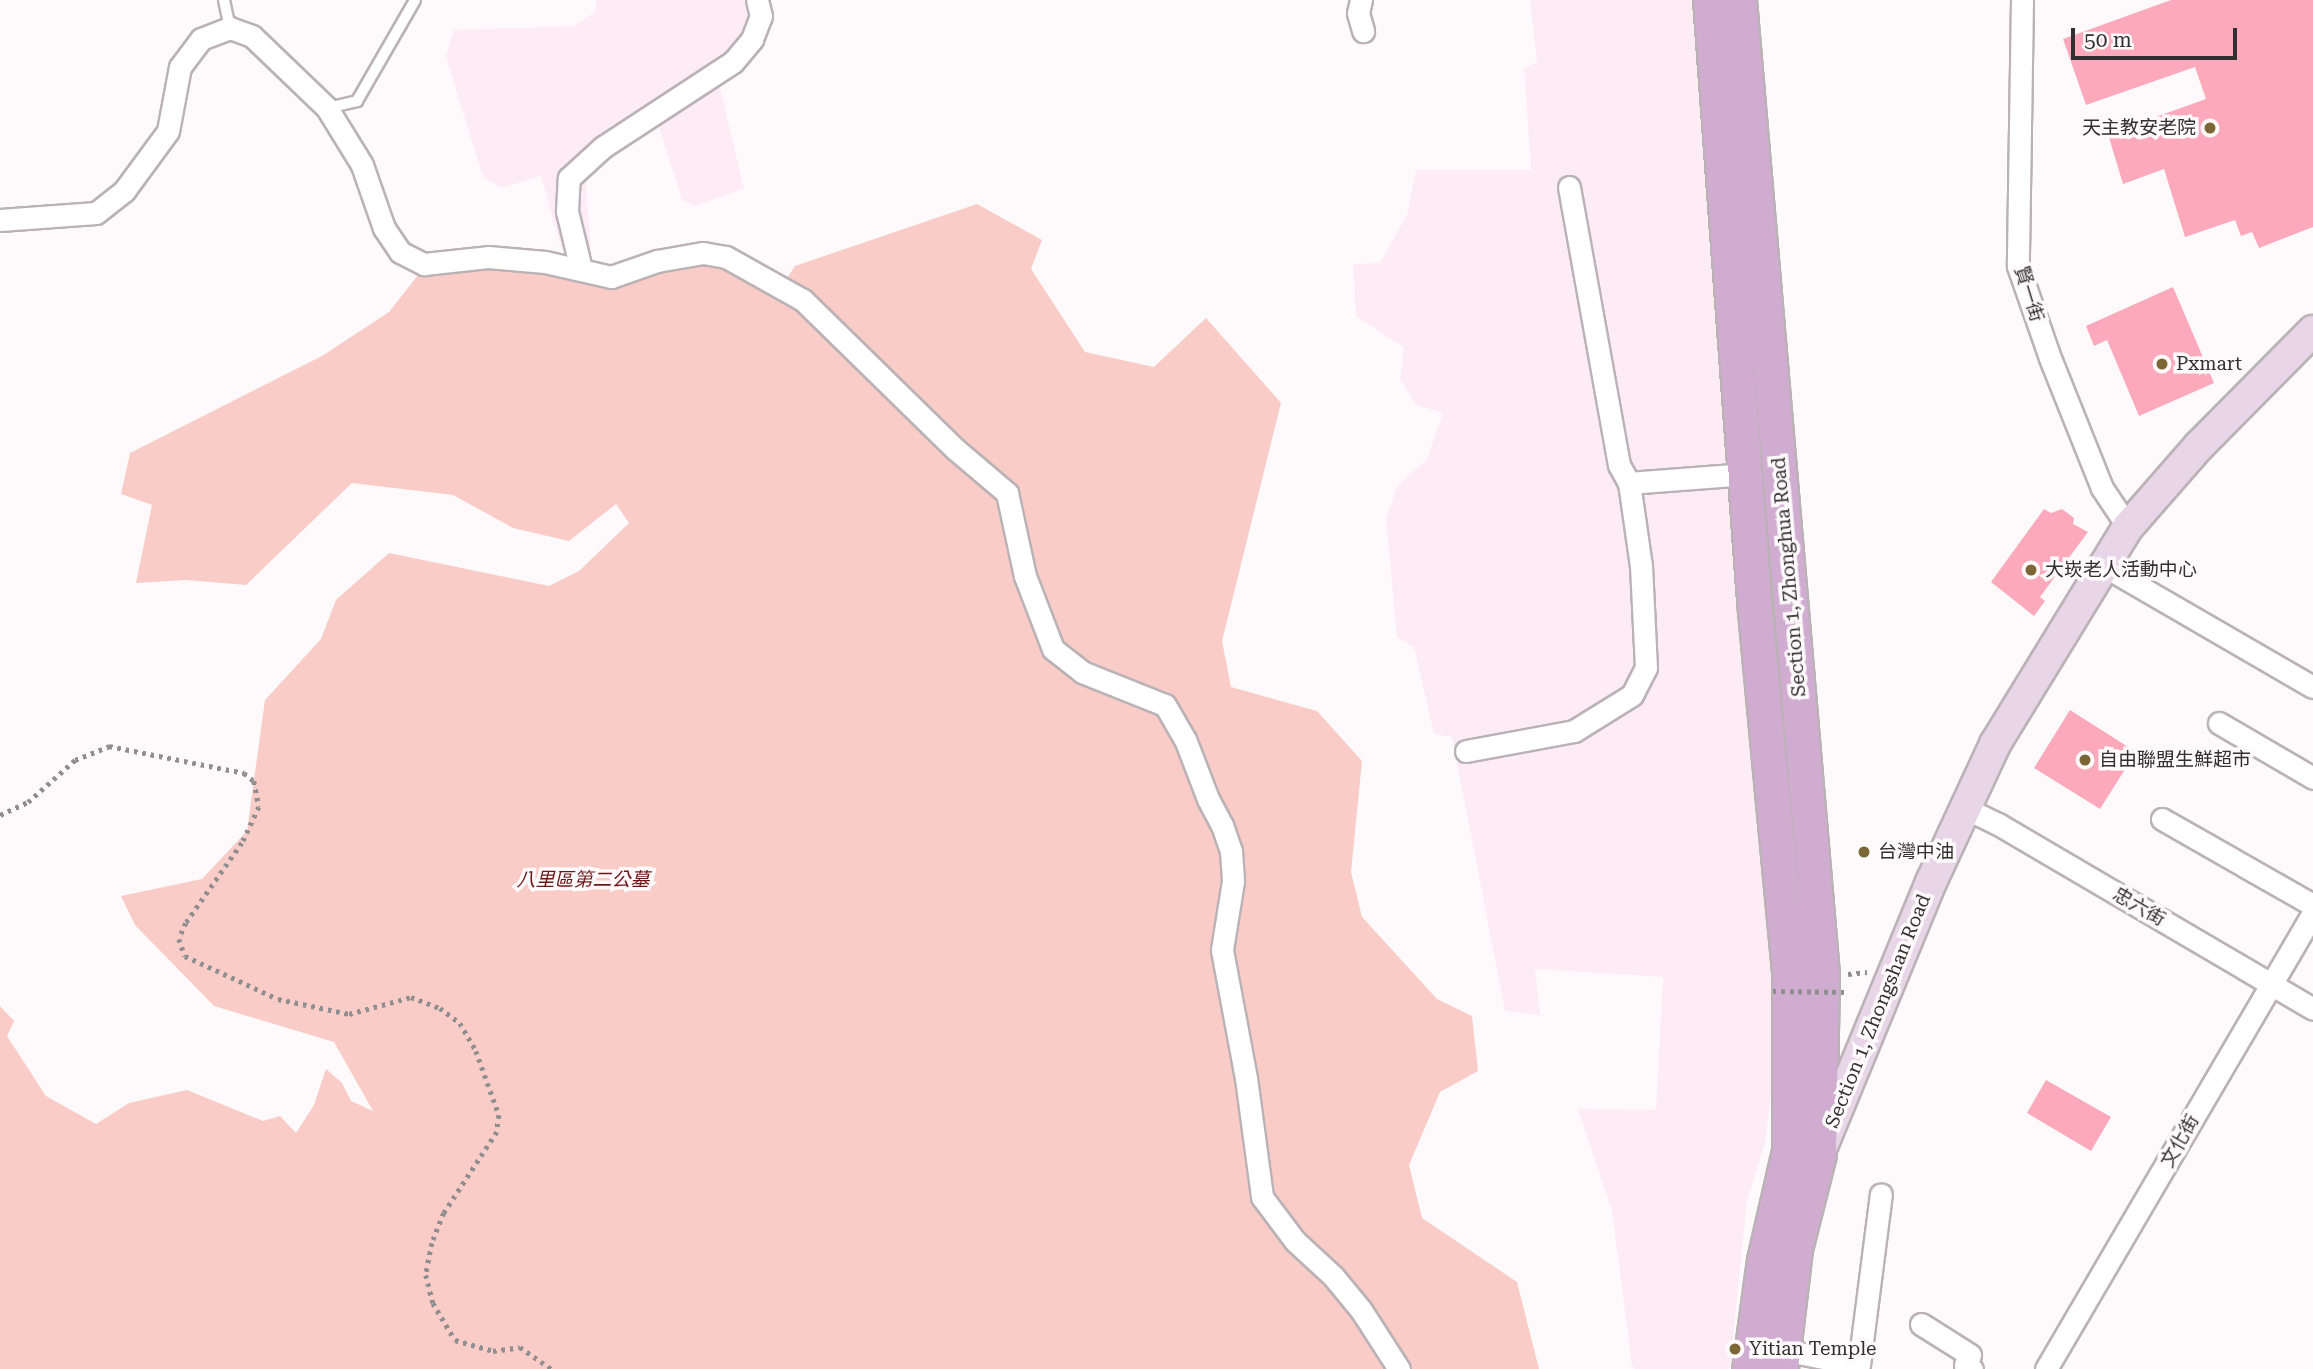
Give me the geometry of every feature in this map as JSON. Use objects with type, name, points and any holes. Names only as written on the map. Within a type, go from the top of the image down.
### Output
[{"type":"main road","name":"Section 1, Zhonghua Road","points":[[1710,0],[1754,601],[1804,1153]]},
{"type":"main road","name":"Section 1, Zhonghua Road","points":[[1739,0],[1822,975],[1804,1153]]},
{"type":"main road","name":"Section 1, Zhongshan Road","points":[[1804,1153],[1884,992],[1995,744],[2128,527],[2199,446],[2313,331]]},
{"type":"main road","points":[[1782,1359],[1804,1153]]},
{"type":"main road","points":[[1749,1369],[1764,1260],[1804,1153]]},
{"type":"street","points":[[581,269],[567,211],[569,178],[603,147],[733,62],[752,39],[761,16],[757,0]]},
{"type":"street","points":[[1362,0],[1358,13],[1363,31]]},
{"type":"street","name":"賢一街","points":[[2022,0],[2018,266],[2050,358],[2102,488],[2128,527]]},
{"type":"street","points":[[0,220],[96,213],[124,191],[168,131],[180,67],[201,38],[230,28],[252,36],[327,108],[362,165],[384,228],[400,252],[424,264],[488,257],[545,262],[611,277],[657,261],[703,253],[726,257],[803,300],[954,448],[1007,494],[1025,576],[1053,649],[1082,673],[1165,705],[1185,739],[1208,799],[1222,825],[1230,851],[1233,881],[1222,950],[1246,1078],[1262,1197],[1295,1241],[1333,1276],[1361,1310],[1399,1369]]},
{"type":"street","points":[[1466,751],[1574,731],[1632,695],[1646,668],[1642,566],[1629,483],[1619,466],[1569,187]]},
{"type":"street","points":[[1629,483],[1746,474]]},
{"type":"street","points":[[2104,566],[2313,687]]},
{"type":"street","points":[[2219,723],[2313,778]]},
{"type":"street","name":"忠六街","points":[[1965,808],[1998,824],[2313,1009]]},
{"type":"street","points":[[2162,819],[2313,905]]},
{"type":"street","name":"文化街","points":[[2046,1369],[2313,913]]},
{"type":"street","points":[[1782,1359],[1859,1365],[1881,1194]]},
{"type":"street","points":[[1921,1324],[1970,1354],[1965,1365],[1972,1369]]},
{"type":"lane","points":[[224,0],[230,28]]},
{"type":"lane","points":[[327,108],[357,101],[415,0]]},
{"type":"path","points":[[0,815],[28,802],[75,760],[109,746],[244,773],[254,781],[259,807],[242,842],[186,923],[179,939],[185,956],[288,1001],[349,1014],[411,997],[440,1009],[460,1023],[476,1051],[499,1115],[497,1132],[444,1213],[432,1243],[426,1275],[433,1303],[455,1339],[493,1351],[520,1347],[551,1369]]},
{"type":"path","points":[[1773,990],[1845,992]]},
{"type":"shaded area","points":[[596,0],[764,0],[761,40],[720,87],[744,189],[694,206],[682,200],[658,124],[637,122],[585,170],[591,253],[561,247],[541,176],[501,188],[483,177],[446,57],[454,30],[573,26],[595,12]]},
{"type":"shaded area","points":[[1530,0],[1692,0],[1777,1045],[1765,1143],[1747,1201],[1730,1368],[1727,1369],[1635,1369],[1632,1365],[1612,1211],[1578,1109],[1656,1110],[1663,977],[1535,969],[1540,1015],[1505,1011],[1452,737],[1434,734],[1414,647],[1397,637],[1386,520],[1397,486],[1427,459],[1443,413],[1416,405],[1400,379],[1404,348],[1356,316],[1353,264],[1380,263],[1407,215],[1416,170],[1531,170],[1524,68],[1537,62]]},
{"type":"green space","name":"八里區第二公墓","points":[[977,204],[1042,240],[1031,269],[1085,352],[1154,367],[1206,318],[1281,403],[1222,641],[1231,687],[1317,711],[1362,761],[1351,872],[1362,917],[1437,999],[1472,1016],[1478,1071],[1440,1092],[1409,1165],[1422,1218],[1517,1282],[1539,1369],[0,1369],[0,1006],[14,1021],[7,1036],[46,1096],[96,1124],[129,1103],[187,1090],[263,1121],[280,1116],[296,1133],[314,1105],[326,1069],[342,1083],[351,1101],[373,1111],[334,1042],[214,1006],[135,925],[121,896],[202,879],[247,831],[265,700],[321,639],[336,600],[389,553],[549,586],[579,571],[629,523],[616,504],[569,541],[513,528],[453,495],[352,483],[246,585],[186,580],[136,583],[152,505],[121,494],[130,453],[322,356],[389,312],[422,270],[535,268],[629,281],[690,264],[721,266],[778,292],[795,266]]},
{"type":"building","name":"天主教安老院","points":[[2171,0],[2313,0],[2313,227],[2259,248],[2252,232],[2241,236],[2235,220],[2185,237],[2164,169],[2123,184],[2108,134],[2206,99],[2195,67],[2086,105],[2063,39]]},
{"type":"building","name":"Pxmart","points":[[2173,287],[2214,383],[2139,416],[2107,340],[2094,346],[2086,326]]},
{"type":"building","name":"大崁老人活動中心","points":[[2044,509],[2051,513],[2062,509],[2074,518],[2073,524],[2088,532],[2040,597],[2045,601],[2034,616],[1991,582]]},
{"type":"building","name":"自由聯盟生鮮超市","points":[[2070,710],[2136,752],[2100,809],[2034,768]]},
{"type":"building","points":[[2046,1080],[2111,1117],[2091,1151],[2027,1113]]},
{"type":"place","name":"天主教安老院","points":[[2210,128]]},
{"type":"place","name":"Pxmart","points":[[2162,364]]},
{"type":"place","name":"大崁老人活動中心","points":[[2031,570]]},
{"type":"place","name":"自由聯盟生鮮超市","points":[[2085,760]]},
{"type":"place","name":"台灣中油","points":[[1864,852]]},
{"type":"place","name":"Yitian Temple","points":[[1735,1349]]}]
